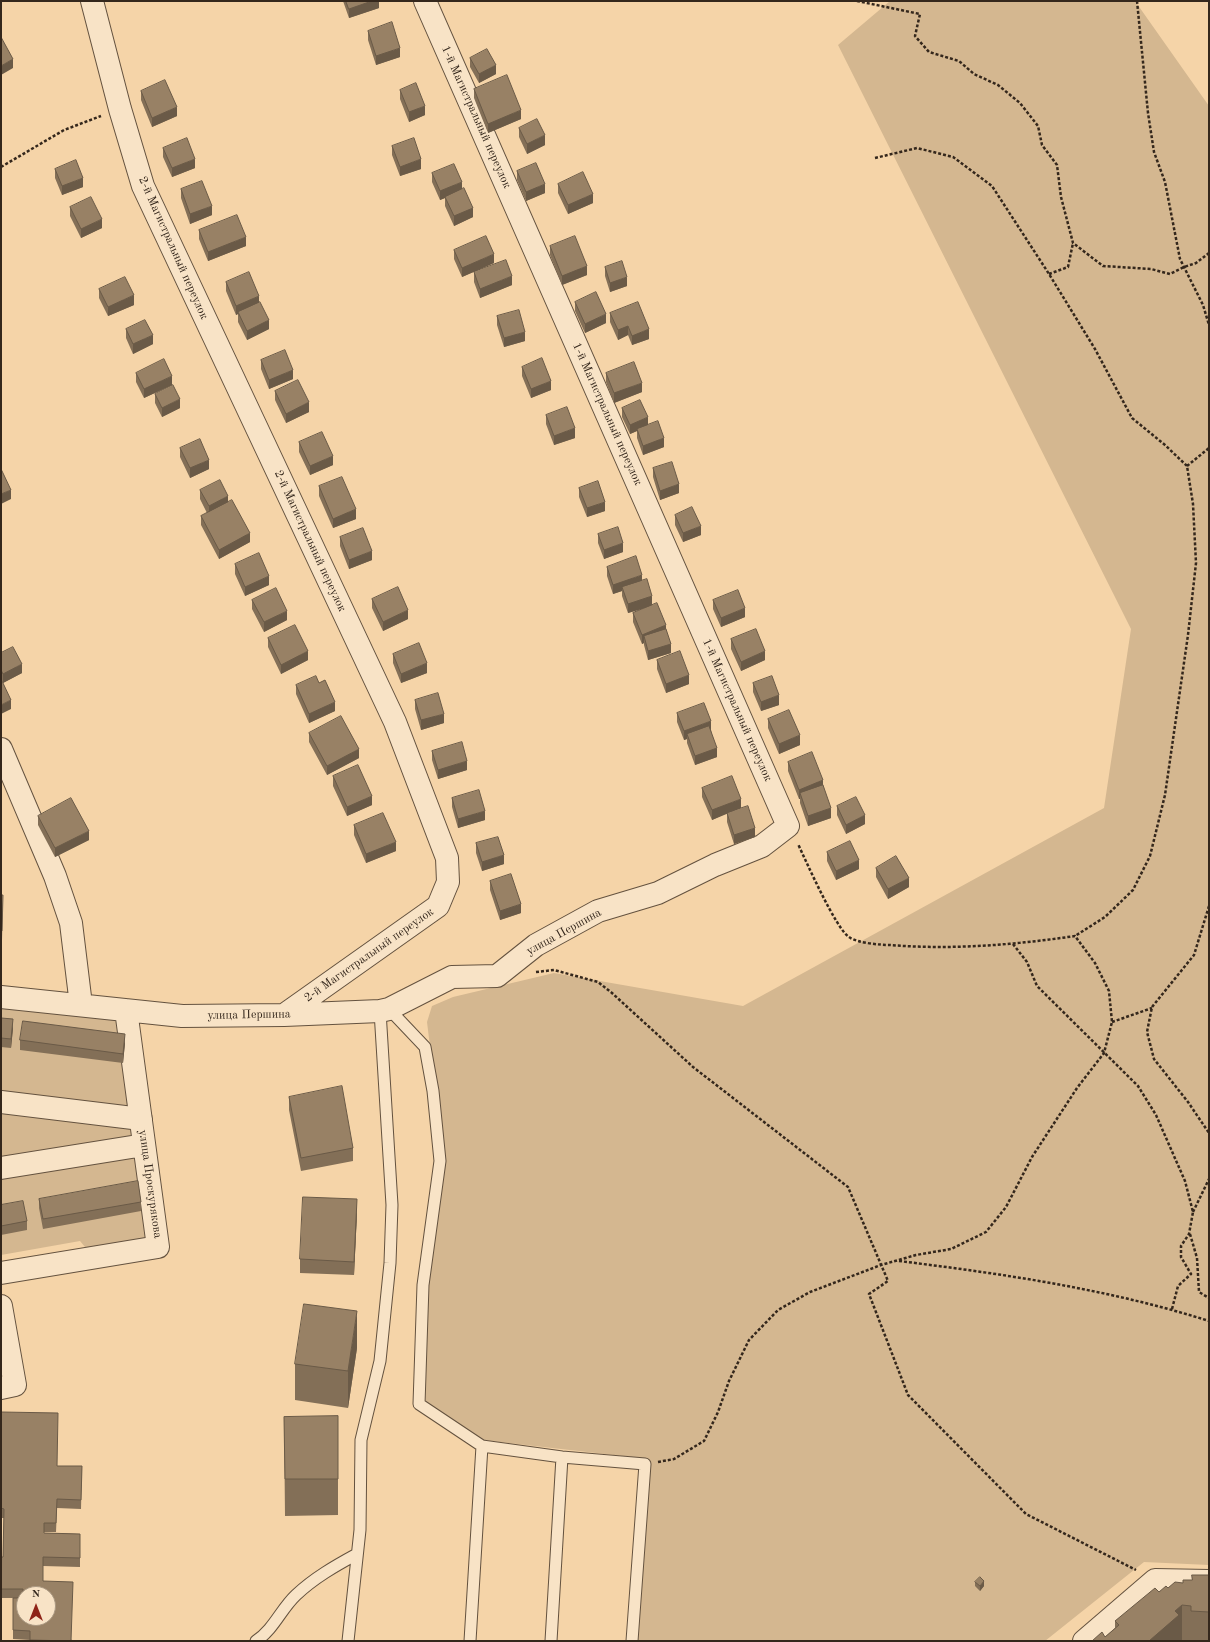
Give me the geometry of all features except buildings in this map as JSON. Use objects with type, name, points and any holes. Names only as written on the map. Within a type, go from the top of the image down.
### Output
[{"type":"street","name":"2-й Магистральный переулок","points":[[92,1],[120,109],[143,186],[395,722],[447,858],[448,882],[438,906],[284,1015]]},
{"type":"street","name":"1-й Магистральный переулок","points":[[425,1],[788,826]]},
{"type":"street","points":[[1,749],[55,876],[71,923],[81,1005]]},
{"type":"street","name":"улица Першина","points":[[1,997],[182,1016],[284,1015],[384,1010],[452,978],[497,976],[536,945],[598,910],[658,893],[715,865],[762,846],[788,826]]},
{"type":"street","name":"улица Проскурякова","points":[[1,1273],[158,1246],[126,1010]]},
{"type":"street","points":[[1,1102],[141,1119]]},
{"type":"street","points":[[1,1168],[144,1145]]},
{"type":"street","points":[[1,1306],[15,1385],[1,1388]]},
{"type":"street","points":[[1084,1641],[1155,1580],[1209,1581]]},
{"type":"lane","points":[[384,1010],[425,1047],[433,1091],[440,1161],[423,1285],[420,1404],[482,1446],[562,1457],[646,1464],[632,1641]]},
{"type":"lane","points":[[348,1641],[360,1530],[361,1440],[380,1361],[390,1263],[392,1205],[384,1010]]},
{"type":"lane","points":[[470,1641],[482,1446]]},
{"type":"lane","points":[[551,1641],[562,1457]]},
{"type":"lane","points":[[262,1639],[295,1596],[324,1572],[357,1554]]},
{"type":"path","points":[[857,1],[920,14],[915,36],[929,52],[959,61],[974,74],[998,85],[1020,103],[1038,126],[1042,146],[1056,165],[1061,197],[1074,243],[1068,267],[1050,274]]},
{"type":"path","points":[[1137,1],[1148,113],[1154,152],[1165,182],[1180,259],[1203,305],[1209,324]]},
{"type":"path","points":[[1,167],[64,130],[120,109]]},
{"type":"path","points":[[788,826],[834,918],[848,937],[872,944],[923,948],[1030,942],[1075,936],[1106,917],[1133,890],[1150,856],[1165,795],[1188,635],[1196,563],[1193,504],[1187,466],[1165,445],[1132,418],[1095,349],[1050,274],[992,186],[953,157],[917,148],[875,158]]},
{"type":"path","points":[[1074,243],[1103,266],[1151,269],[1170,274],[1196,263],[1209,253]]},
{"type":"path","points":[[1187,466],[1209,448]]},
{"type":"path","points":[[1209,906],[1194,955],[1152,1007],[1147,1032],[1154,1059],[1188,1102],[1209,1133]]},
{"type":"path","points":[[646,1464],[674,1459],[704,1441],[718,1412],[729,1381],[749,1340],[778,1310],[810,1292],[881,1265],[916,1255],[951,1249],[986,1232],[1006,1207],[1032,1157],[1076,1088],[1104,1053],[1112,1022],[1109,991],[1095,963],[1075,936]]},
{"type":"path","points":[[1013,943],[1027,962],[1037,986],[1138,1086],[1156,1115],[1185,1181],[1193,1212]]},
{"type":"path","points":[[532,972],[554,970],[598,982],[612,993],[693,1068],[848,1187],[888,1281],[869,1294],[908,1395],[1026,1514],[1155,1580]]},
{"type":"path","points":[[1112,1022],[1152,1007]]},
{"type":"path","points":[[1172,1309],[1178,1286],[1191,1274],[1181,1257],[1181,1246],[1189,1234],[1193,1212],[1209,1179]]},
{"type":"path","points":[[1189,1234],[1197,1258],[1199,1292],[1209,1298]]},
{"type":"path","points":[[897,1261],[964,1269],[1075,1286],[1172,1309],[1209,1321]]},
{"type":"shaded area","points":[[890,1],[1135,1],[1209,106],[1209,1565],[1144,1562],[1045,1641],[636,1641],[649,1459],[482,1440],[425,1404],[428,1286],[444,1160],[427,1022],[432,1006],[453,997],[554,973],[743,1006],[1104,808],[1131,629],[838,45]]},
{"type":"shaded area","points":[[1,1002],[122,1015],[136,1114],[1,1098]]},
{"type":"shaded area","points":[[1,1108],[137,1125],[139,1140],[1,1161]]},
{"type":"shaded area","points":[[141,1151],[152,1242],[90,1253],[80,1241],[1,1255],[1,1172]]}]
